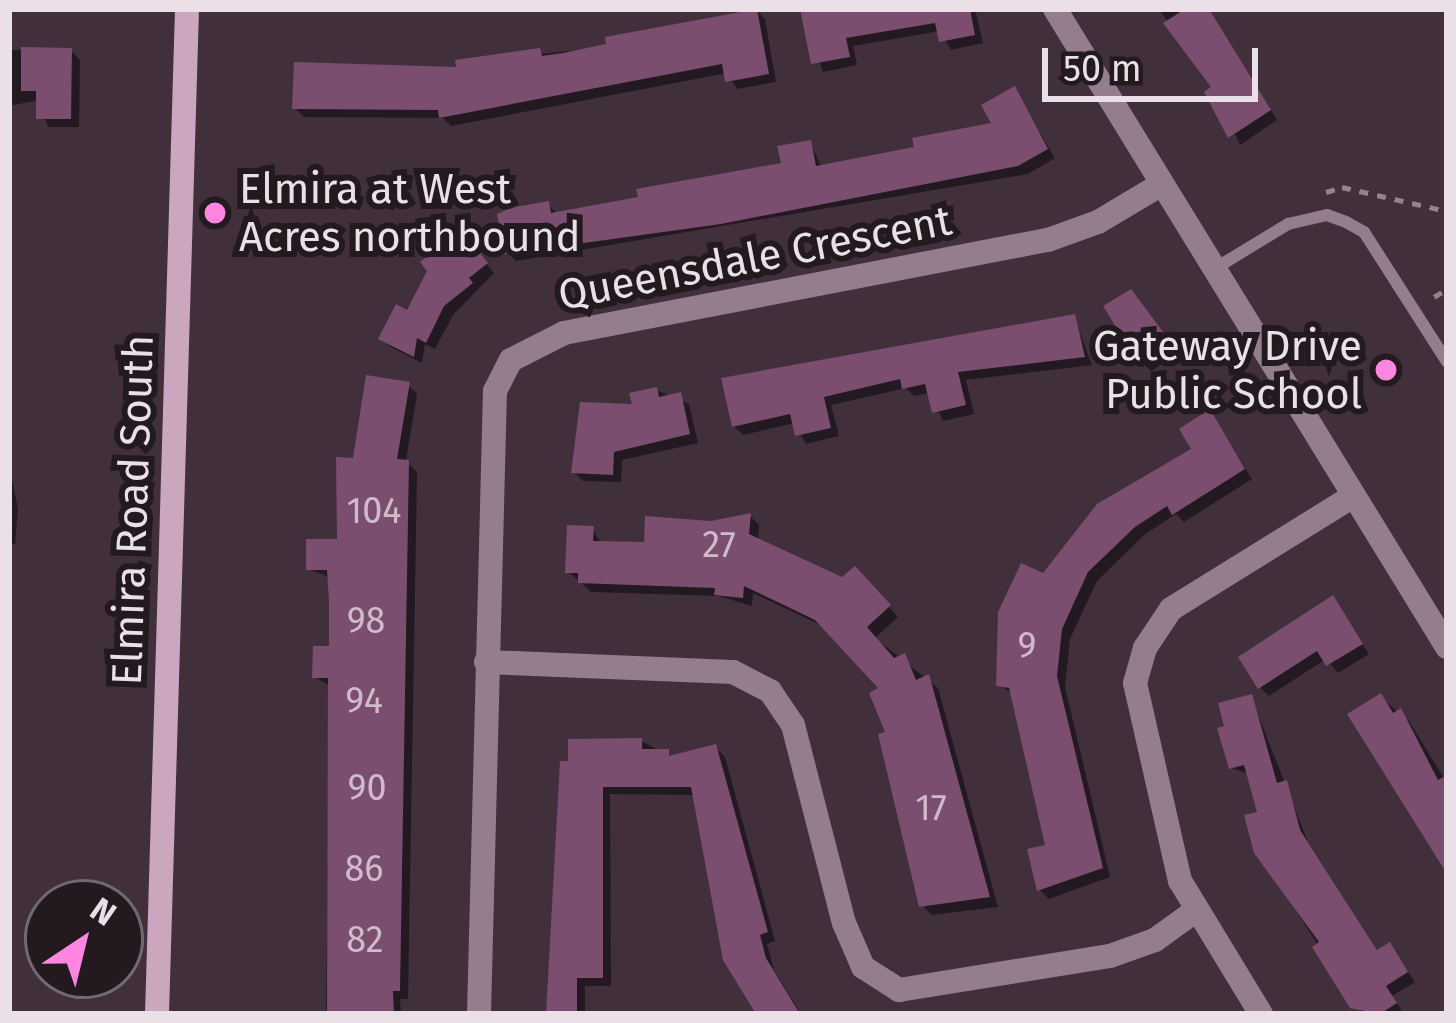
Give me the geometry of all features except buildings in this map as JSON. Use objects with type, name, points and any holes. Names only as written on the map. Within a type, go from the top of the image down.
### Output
[{"type":"street","name":"Elmira Road South","points":[[157,1014],[187,9]]},
{"type":"street","points":[[1054,9],[1352,496],[1442,629]]},
{"type":"street","name":"Queensdale Crescent","points":[[479,1014],[495,391],[511,360],[533,342],[1048,240],[1098,222],[1160,185]]},
{"type":"street","points":[[1261,1014],[1180,881],[1135,683],[1145,648],[1171,609],[1352,496]]},
{"type":"street","points":[[486,662],[733,672],[770,691],[793,725],[856,952],[863,968],[899,989],[1110,956],[1155,940],[1195,911]]},
{"type":"lane","points":[[1214,269],[1288,224],[1327,215],[1346,222],[1364,232],[1447,362]]},
{"type":"path","points":[[1326,192],[1342,187],[1447,211]]},
{"type":"path","points":[[1434,297],[1447,289]]},
{"type":"place","name":"Elmira at West Acres northbound","points":[[215,213]]},
{"type":"place","name":"Gateway Drive Public School","points":[[1386,370]]}]
